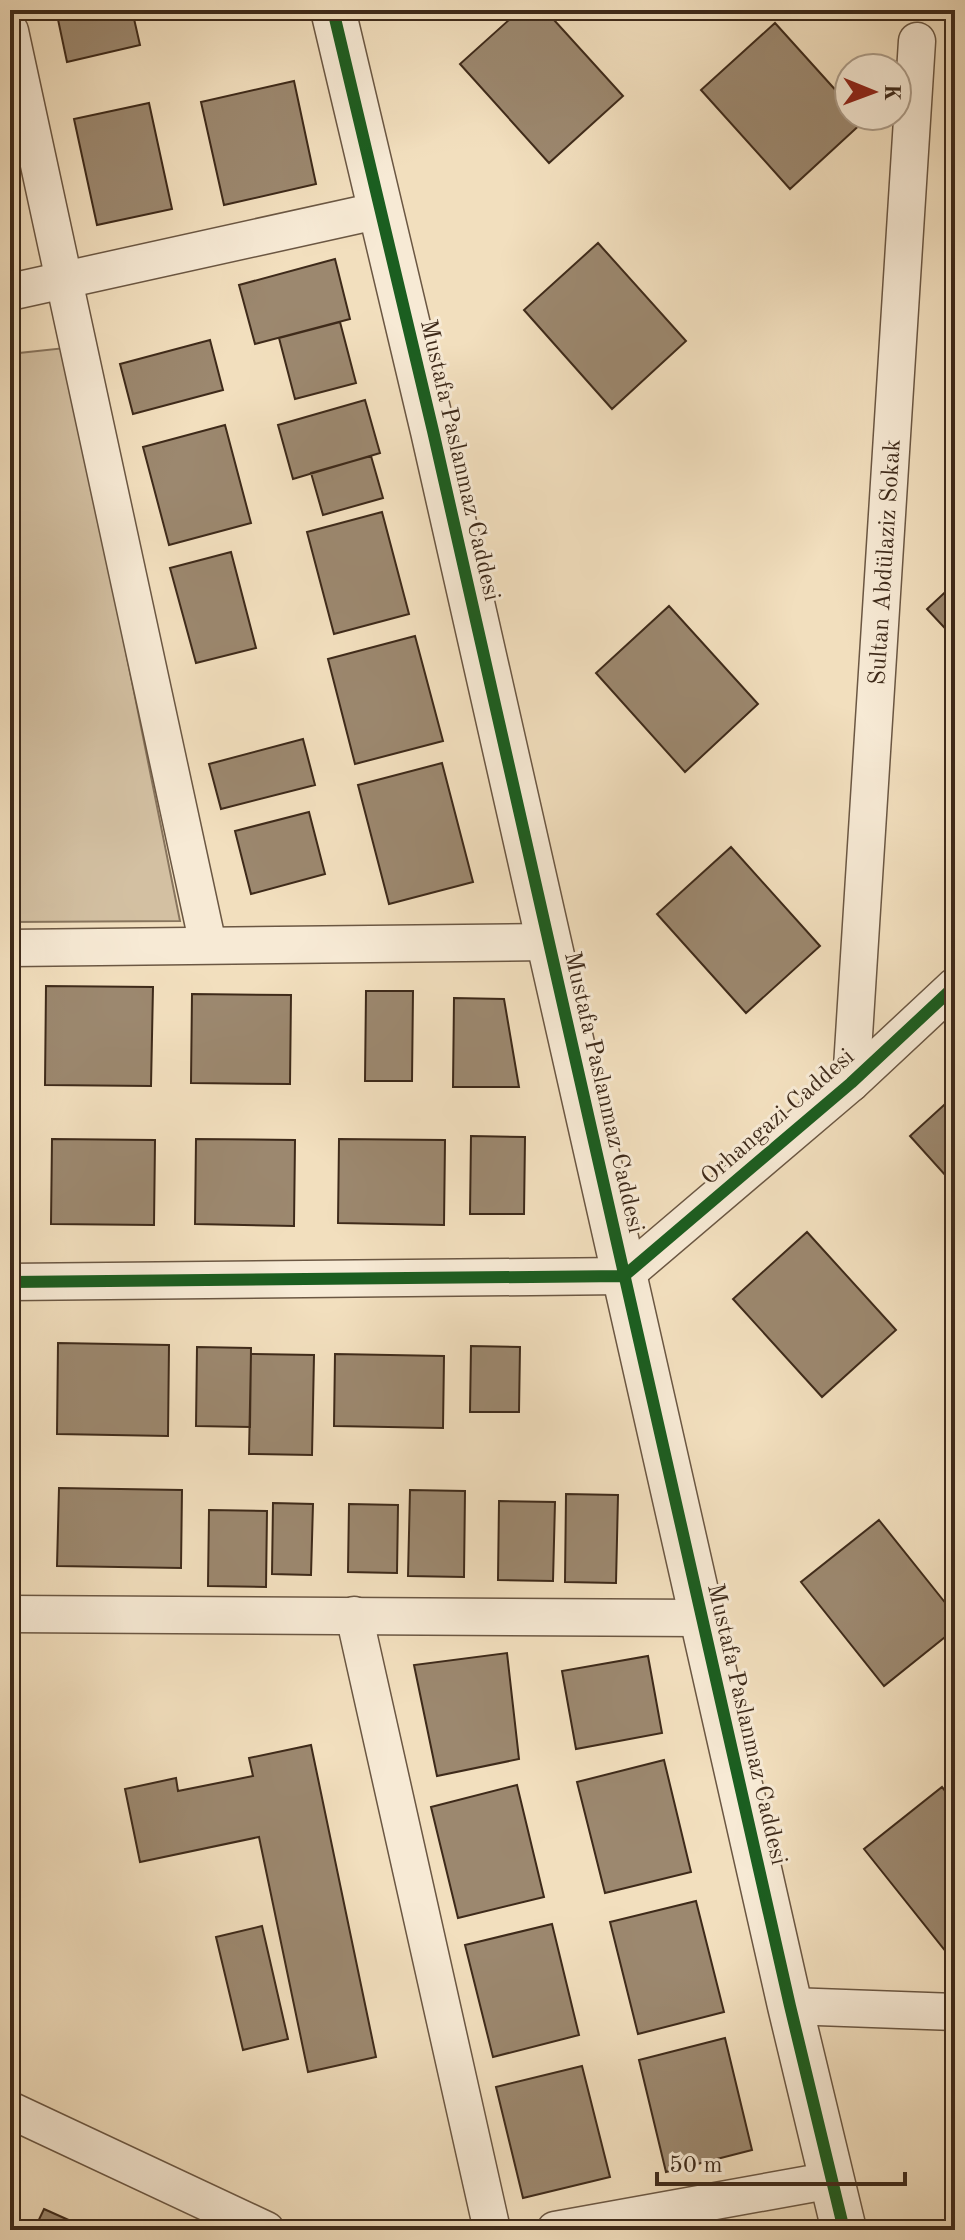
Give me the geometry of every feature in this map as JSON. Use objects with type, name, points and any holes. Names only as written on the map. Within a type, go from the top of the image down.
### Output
[{"type":"street","name":"Mustafa Paslanmaz Caddesi","points":[[333,10],[844,2230]]},
{"type":"street","points":[[10,31],[208,945]]},
{"type":"street","name":"Sultan Abdülaziz Sokak","points":[[851,1083],[917,41]]},
{"type":"street","points":[[10,292],[381,210]]},
{"type":"street","points":[[10,948],[548,942]]},
{"type":"street","name":"Orhangazi Caddesi","points":[[624,1276],[851,1083],[955,986]]},
{"type":"street","points":[[10,1282],[624,1276]]},
{"type":"street","points":[[10,1614],[702,1618]]},
{"type":"street","points":[[354,1615],[492,2230]]},
{"type":"street","points":[[790,2006],[955,2012]]},
{"type":"street","points":[[10,2110],[266,2230]]},
{"type":"street","points":[[555,2230],[832,2180]]},
{"type":"shaded area","points":[[65,348],[180,921],[10,922],[10,354]]},
{"type":"building","points":[[56,10],[132,10],[140,45],[67,62]]},
{"type":"building","points":[[520,10],[545,10],[623,96],[549,163],[460,64]]},
{"type":"building","points":[[775,23],[833,87],[833,132],[852,132],[790,189],[701,90]]},
{"type":"building","points":[[294,81],[316,184],[224,205],[201,102]]},
{"type":"building","points":[[149,103],[172,209],[97,225],[74,119]]},
{"type":"building","points":[[598,243],[686,341],[612,409],[524,310]]},
{"type":"building","points":[[335,259],[350,319],[255,344],[239,285]]},
{"type":"building","points":[[340,322],[356,383],[295,399],[279,338]]},
{"type":"building","points":[[210,340],[223,390],[133,414],[120,364]]},
{"type":"building","points":[[365,400],[380,453],[293,479],[278,425]]},
{"type":"building","points":[[225,425],[251,523],[169,545],[143,447]]},
{"type":"building","points":[[371,456],[383,498],[323,515],[311,473]]},
{"type":"building","points":[[382,512],[409,614],[334,634],[307,532]]},
{"type":"building","points":[[231,552],[256,648],[196,663],[170,568]]},
{"type":"building","points":[[955,583],[955,639],[927,609]]},
{"type":"building","points":[[669,606],[758,704],[685,772],[596,673]]},
{"type":"building","points":[[415,636],[443,741],[355,764],[328,659]]},
{"type":"building","points":[[303,739],[315,785],[221,809],[209,764]]},
{"type":"building","points":[[442,763],[473,882],[389,904],[358,785]]},
{"type":"building","points":[[309,812],[325,874],[251,894],[235,831]]},
{"type":"building","points":[[731,847],[820,946],[746,1013],[657,914]]},
{"type":"building","points":[[46,986],[153,987],[151,1086],[45,1085]]},
{"type":"building","points":[[366,991],[413,991],[412,1081],[365,1081]]},
{"type":"building","points":[[192,994],[291,995],[290,1084],[191,1083]]},
{"type":"building","points":[[454,998],[504,999],[519,1087],[453,1087]]},
{"type":"building","points":[[955,1095],[955,1186],[910,1136]]},
{"type":"building","points":[[471,1136],[525,1137],[524,1214],[470,1214]]},
{"type":"building","points":[[52,1139],[155,1140],[154,1225],[51,1224]]},
{"type":"building","points":[[196,1139],[295,1140],[294,1226],[195,1224]]},
{"type":"building","points":[[339,1139],[445,1140],[444,1225],[338,1223]]},
{"type":"building","points":[[807,1232],[896,1330],[822,1397],[733,1299]]},
{"type":"building","points":[[58,1343],[169,1345],[168,1436],[57,1434]]},
{"type":"building","points":[[471,1346],[520,1347],[519,1412],[470,1412]]},
{"type":"building","points":[[197,1347],[251,1348],[250,1427],[196,1426]]},
{"type":"building","points":[[251,1354],[314,1355],[312,1455],[249,1454]]},
{"type":"building","points":[[335,1354],[444,1356],[443,1428],[334,1426]]},
{"type":"building","points":[[59,1488],[182,1490],[181,1568],[57,1566]]},
{"type":"building","points":[[410,1490],[465,1491],[464,1577],[408,1576]]},
{"type":"building","points":[[566,1494],[618,1495],[616,1583],[565,1582]]},
{"type":"building","points":[[499,1501],[555,1502],[553,1581],[498,1580]]},
{"type":"building","points":[[273,1503],[313,1504],[311,1575],[272,1574]]},
{"type":"building","points":[[349,1504],[398,1505],[397,1573],[348,1572]]},
{"type":"building","points":[[209,1510],[267,1511],[266,1587],[208,1586]]},
{"type":"building","points":[[879,1520],[955,1615],[955,1629],[884,1686],[801,1582]]},
{"type":"building","points":[[507,1653],[519,1759],[437,1776],[414,1665]]},
{"type":"building","points":[[648,1656],[662,1733],[576,1749],[562,1671]]},
{"type":"building","points":[[311,1745],[376,2057],[308,2072],[259,1837],[140,1862],[125,1789],[176,1778],[178,1791],[253,1776],[249,1758]]},
{"type":"building","points":[[664,1760],[691,1872],[605,1893],[577,1782]]},
{"type":"building","points":[[517,1785],[544,1897],[458,1918],[431,1807]]},
{"type":"building","points":[[942,1787],[955,1803],[955,1946],[947,1953],[864,1849]]},
{"type":"building","points":[[696,1901],[724,2012],[638,2034],[610,1922]]},
{"type":"building","points":[[552,1924],[579,2035],[493,2057],[465,1945]]},
{"type":"building","points":[[262,1926],[288,2039],[243,2050],[216,1937]]},
{"type":"building","points":[[725,2038],[752,2150],[666,2172],[639,2060]]},
{"type":"building","points":[[582,2066],[610,2177],[523,2198],[496,2087]]},
{"type":"building","points":[[44,2209],[91,2230],[34,2230]]},
{"type":"cycle path","points":[[333,10],[433,431],[790,2006],[844,2230]]},
{"type":"cycle path","points":[[10,1282],[624,1276],[851,1083],[955,986]]}]
